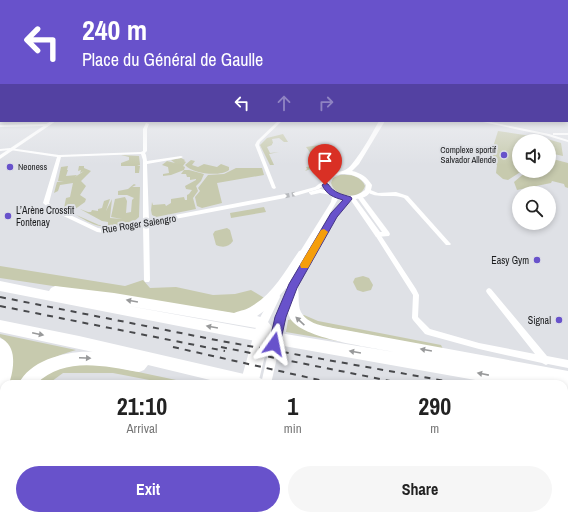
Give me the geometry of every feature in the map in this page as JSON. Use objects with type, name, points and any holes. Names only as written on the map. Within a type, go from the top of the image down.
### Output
[{"type":"highway","points":[[230,317],[248,315],[265,305],[303,254]]},
{"type":"highway","points":[[5,287],[20,286],[114,298],[262,323]]},
{"type":"highway","points":[[5,287],[250,334],[512,380]]},
{"type":"highway","points":[[292,287],[294,292],[292,308],[295,315],[301,322],[310,328],[568,378]]},
{"type":"highway","points":[[0,326],[79,342],[236,380]]},
{"type":"highway","points":[[0,344],[7,356],[6,373],[3,380]]},
{"type":"highway","points":[[31,380],[42,370],[64,360],[82,357],[139,364],[145,358]]},
{"type":"main road","points":[[347,172],[356,164],[381,122]]},
{"type":"main road","points":[[361,176],[361,166],[386,122]]},
{"type":"main road","points":[[240,380],[262,323],[269,309],[334,202],[326,188],[325,182],[328,177],[334,174],[347,172],[361,176],[368,183],[359,196],[334,215],[292,287],[281,317],[267,380]]},
{"type":"main road","points":[[330,194],[359,196]]},
{"type":"main road","points":[[255,380],[267,327],[262,323]]},
{"type":"street","points":[[0,157],[52,122]]},
{"type":"street","points":[[276,193],[257,145],[258,142],[279,122]]},
{"type":"street","points":[[486,122],[531,130],[566,134],[563,137],[567,141]]},
{"type":"street","points":[[493,122],[531,130],[567,141]]},
{"type":"street","points":[[142,153],[145,150],[145,128],[147,124]]},
{"type":"street","points":[[0,126],[46,125]]},
{"type":"street","points":[[0,150],[10,149],[59,156],[142,153]]},
{"type":"street","points":[[142,153],[144,155],[145,163],[147,280]]},
{"type":"street","name":"Rue Roger Salengro","points":[[59,156],[46,201],[48,206],[97,230],[104,231],[276,193],[285,196]]},
{"type":"street","points":[[145,163],[181,156]]},
{"type":"street","points":[[325,182],[317,188],[297,194],[330,194]]},
{"type":"street","points":[[359,196],[379,198],[400,194],[406,197],[448,244]]},
{"type":"street","points":[[359,196],[378,235],[415,293],[414,313],[418,322],[431,333],[546,361],[568,364]]},
{"type":"street","points":[[489,291],[546,361]]},
{"type":"green space","name":"Complexe sportif Salvador Allende","points":[[498,131],[518,134],[512,134],[512,177],[508,180],[503,179],[496,173],[497,165],[487,152],[487,148],[493,147]]},
{"type":"green space","points":[[283,134],[288,142],[284,142],[279,138],[272,139],[272,145],[267,147],[270,153],[279,152],[269,154],[274,165],[270,165],[260,145],[267,138]]},
{"type":"green space","name":"Complexe sportif Salvador Allende","points":[[556,142],[561,143],[563,156],[556,154]]},
{"type":"green space","points":[[319,145],[331,162],[305,171],[307,169],[306,167],[312,166],[311,162],[323,159],[320,154],[312,155],[306,147]]},
{"type":"green space","points":[[121,155],[139,156],[140,165],[137,166],[140,166],[139,173],[135,173],[135,166],[121,166],[121,163],[129,160],[129,157]]},
{"type":"green space","points":[[181,158],[186,162],[183,166],[185,167],[184,170],[171,175],[163,176],[163,174],[169,173],[168,167],[162,165],[167,161],[175,163],[171,160]]},
{"type":"green space","points":[[191,160],[195,161],[192,165],[198,167],[204,164],[217,167],[221,164],[229,167],[229,170],[213,174],[194,171],[185,165]]},
{"type":"green space","points":[[556,160],[568,163],[568,188],[565,187],[564,184],[552,181],[551,183],[536,186],[516,186],[514,182],[519,178],[556,178]]},
{"type":"green space","points":[[68,166],[66,176],[77,175],[75,177],[84,171],[80,173],[81,170],[78,171],[79,166],[84,166],[84,168],[91,171],[81,181],[86,186],[80,195],[86,199],[85,202],[71,212],[64,208],[66,198],[70,197],[73,183],[60,185],[58,191],[54,193],[57,182],[64,181],[58,181],[61,167]]},
{"type":"green space","points":[[236,168],[262,168],[264,175],[217,183],[222,203],[202,208],[197,206],[195,197],[200,191],[198,188],[208,175],[224,174]]},
{"type":"green space","points":[[184,170],[204,174],[201,181],[196,186],[198,191],[193,198],[196,209],[156,217],[152,215],[152,202],[153,205],[165,204],[166,206],[171,203],[171,199],[184,197],[185,200],[187,200],[187,195],[192,190],[186,189],[185,186],[196,179],[190,180],[190,177],[187,177],[186,174],[181,174]]},
{"type":"green space","points":[[340,175],[351,175],[361,180],[365,186],[363,191],[358,194],[348,195],[337,191],[333,188],[331,183],[333,178]]},
{"type":"green space","points":[[134,184],[136,185],[132,187],[140,187],[139,217],[132,222],[105,227],[90,223],[74,214],[99,225],[108,225],[108,222],[102,221],[80,209],[88,212],[91,212],[92,210],[98,211],[98,209],[102,208],[104,201],[110,199],[106,211],[112,199],[110,218],[122,219],[111,217],[115,199],[125,197],[127,201],[126,213],[131,212],[132,200],[134,198],[127,195],[118,195],[118,191],[128,189]]},
{"type":"green space","points":[[264,207],[266,212],[231,218],[230,213]]},
{"type":"green space","points":[[227,228],[230,230],[233,241],[230,245],[226,246],[216,245],[213,234],[215,231]]},
{"type":"green space","points":[[0,266],[125,286],[143,280],[150,288],[176,287],[213,295],[235,294],[251,290],[266,299],[257,307],[238,314],[0,278]]},
{"type":"green space","points":[[363,276],[369,278],[373,285],[371,290],[363,292],[357,290],[353,282],[355,278]]},
{"type":"green space","points":[[304,315],[318,321],[441,345],[443,349],[311,324],[300,316]]},
{"type":"green space","points":[[292,319],[344,342],[286,332],[288,320]]},
{"type":"green space","points":[[0,334],[76,350],[44,362],[29,372],[21,380],[6,380],[10,349],[5,341],[0,337]]},
{"type":"green space","points":[[91,362],[176,380],[149,380],[113,373],[63,373],[53,380],[39,380],[56,368]]},
{"type":"tunnel","points":[[285,196],[295,194]]},
{"type":"railway","points":[[0,297],[221,341],[440,380]]},
{"type":"railway","points":[[0,306],[225,351]]},
{"type":"railway","points":[[173,347],[319,380]]},
{"type":"railway","points":[[221,347],[385,380]]},
{"type":"slow traffic","points":[[305,265],[324,232]]},
{"type":"place","name":"Complexe sportif Salvador Allende","points":[[504,155]]},
{"type":"place","name":"Neoness","points":[[10,167]]},
{"type":"place","name":"L’Arène Crossfit Fontenay","points":[[8,216]]},
{"type":"place","name":"Easy Gym","points":[[537,260]]},
{"type":"place","name":"Signal","points":[[559,320]]},
{"type":"route","points":[[274,344],[281,317],[292,287],[334,215],[349,199],[334,195],[328,191],[325,185]]}]
